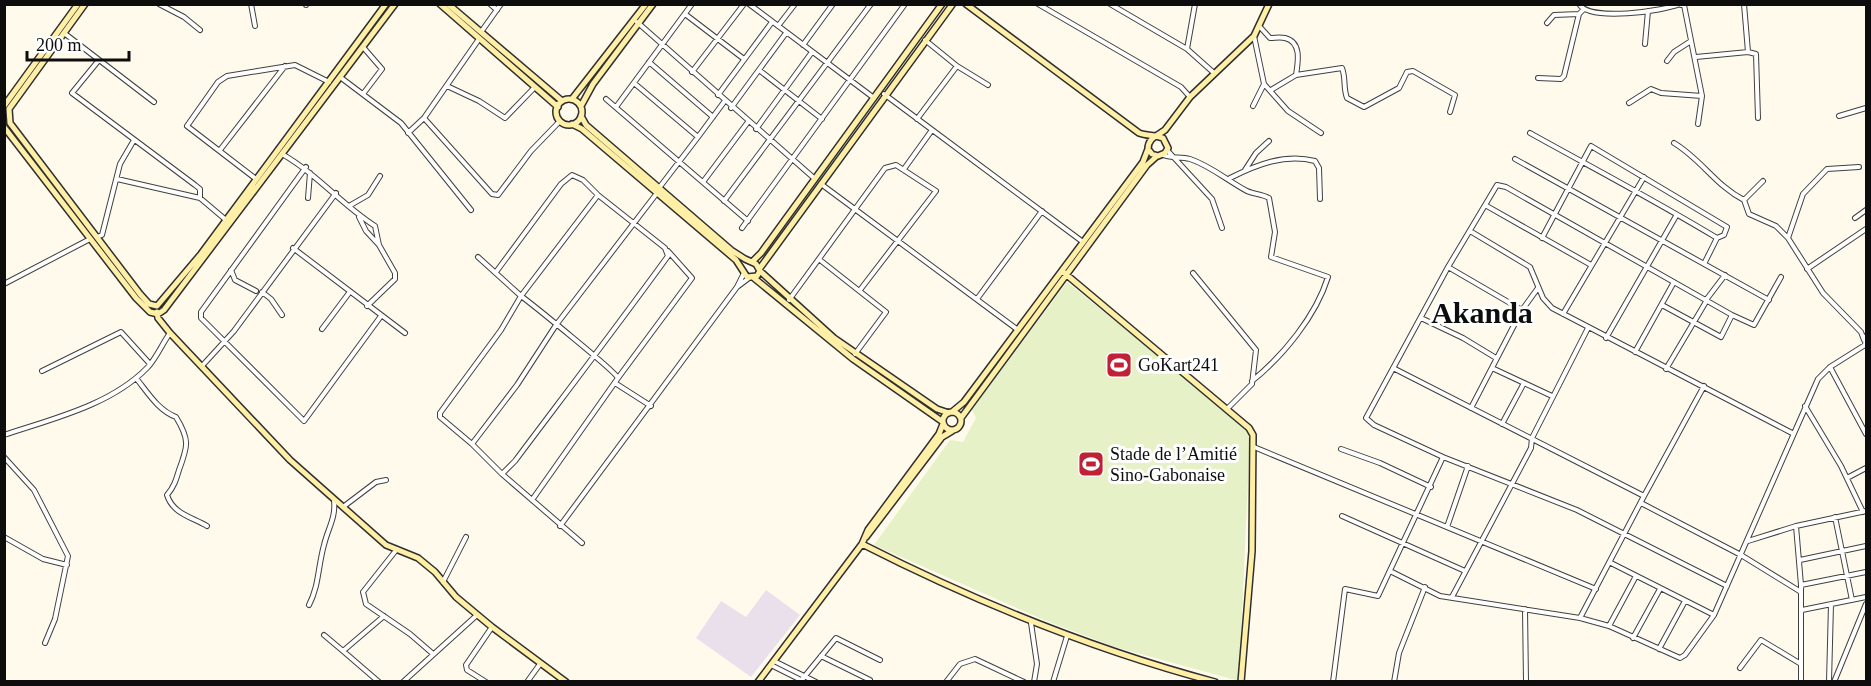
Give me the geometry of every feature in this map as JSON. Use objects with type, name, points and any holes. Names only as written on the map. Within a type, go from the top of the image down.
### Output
[{"type":"street","points":[[4,106],[78,4]]},
{"type":"street","points":[[85,4],[9,109],[6,126],[140,294],[149,304],[157,306]]},
{"type":"street","points":[[159,4],[184,17],[200,30]]},
{"type":"street","points":[[250,4],[255,26]]},
{"type":"street","points":[[386,4],[226,220],[157,306],[158,314],[170,333],[290,460],[386,544],[418,558],[477,615],[540,664],[566,681]]},
{"type":"street","points":[[94,238],[136,298],[150,312],[158,314],[164,310],[395,4]]},
{"type":"street","points":[[440,4],[562,101]]},
{"type":"street","points":[[448,4],[534,88],[558,107]]},
{"type":"street","points":[[490,4],[497,10]]},
{"type":"street","points":[[408,133],[424,118],[501,4]]},
{"type":"street","points":[[646,4],[592,84],[581,106],[581,116],[585,125],[736,260],[743,272],[853,359],[952,430]]},
{"type":"street","points":[[560,121],[558,107],[562,101],[572,99],[653,4]]},
{"type":"street","points":[[616,107],[692,4]]},
{"type":"street","points":[[692,72],[744,4]]},
{"type":"street","points":[[749,4],[874,98]]},
{"type":"street","points":[[778,27],[795,4]]},
{"type":"street","points":[[802,45],[833,4]]},
{"type":"street","points":[[724,201],[871,4]]},
{"type":"street","points":[[742,228],[905,4]]},
{"type":"street","points":[[737,287],[752,278],[760,269],[874,98],[942,4]]},
{"type":"street","points":[[966,4],[1139,133],[1148,148],[1173,159],[1191,160],[1219,176],[1229,178],[1248,192],[1265,196],[1272,201],[1275,232],[1271,257],[1328,277],[1309,315],[1288,345],[1269,368],[1252,381],[1227,409]]},
{"type":"street","points":[[1038,4],[1181,87],[1190,97]]},
{"type":"street","points":[[1110,4],[1187,49],[1214,73]]},
{"type":"street","points":[[1187,49],[1195,4]]},
{"type":"street","points":[[758,681],[942,437],[959,427],[961,418],[1083,242],[1143,162],[1156,136],[1165,130],[1190,97],[1254,36],[1269,4]]},
{"type":"street","points":[[1579,4],[1583,10],[1605,14],[1648,11],[1689,4]]},
{"type":"street","points":[[1744,4],[1748,52]]},
{"type":"street","points":[[560,526],[737,287],[743,272],[817,181],[952,5],[975,12]]},
{"type":"street","points":[[1682,5],[1696,57],[1702,96],[1698,124]]},
{"type":"street","points":[[1538,78],[1561,79],[1564,76],[1579,14],[1583,10]]},
{"type":"street","points":[[1645,44],[1648,11]]},
{"type":"street","points":[[685,14],[744,59]]},
{"type":"street","points":[[1547,23],[1554,15],[1579,14]]},
{"type":"street","points":[[636,22],[731,108],[817,181],[1018,330]]},
{"type":"street","points":[[718,95],[772,22]]},
{"type":"street","points":[[1260,27],[1270,38],[1285,38],[1293,42],[1299,54],[1296,75]]},
{"type":"street","points":[[64,33],[154,102]]},
{"type":"street","points":[[731,108],[786,33]]},
{"type":"street","points":[[1254,36],[1264,84],[1288,111],[1321,133]]},
{"type":"street","points":[[925,40],[957,66],[988,85]]},
{"type":"street","points":[[1667,61],[1674,52],[1691,41]]},
{"type":"street","points":[[363,47],[382,69],[363,94]]},
{"type":"street","points":[[756,129],[812,52]]},
{"type":"street","points":[[1696,57],[1748,52],[1757,56],[1758,118]]},
{"type":"street","points":[[99,60],[72,93],[200,189],[200,198]]},
{"type":"street","points":[[650,62],[713,117]]},
{"type":"street","points":[[256,179],[187,126],[218,82],[227,76],[285,65],[300,67],[330,82]]},
{"type":"street","points":[[220,150],[285,65]]},
{"type":"street","points":[[917,119],[957,66]]},
{"type":"street","points":[[1271,90],[1296,75],[1342,68],[1346,78],[1344,92],[1347,98],[1364,107],[1399,88],[1407,72],[1418,72],[1455,94],[1450,112]]},
{"type":"street","points":[[759,70],[822,119]]},
{"type":"street","points":[[340,77],[393,114],[471,210]]},
{"type":"street","points":[[634,83],[698,138]]},
{"type":"street","points":[[1253,106],[1264,84]]},
{"type":"street","points":[[447,86],[479,101],[505,118],[534,88]]},
{"type":"street","points":[[1629,103],[1651,89],[1661,93],[1702,96]]},
{"type":"street","points":[[884,94],[1083,242]]},
{"type":"street","points":[[572,99],[581,106]]},
{"type":"street","points":[[606,99],[748,221]]},
{"type":"street","points":[[472,444],[516,385],[556,325],[678,160],[698,138],[725,101]]},
{"type":"street","points":[[1839,116],[1866,108]]},
{"type":"street","points":[[572,124],[581,116]]},
{"type":"street","points":[[424,118],[492,194],[498,195],[531,151],[560,121]]},
{"type":"street","points":[[560,121],[582,129],[731,250],[760,269],[789,300],[855,355],[937,409],[951,412],[961,418]]},
{"type":"street","points":[[863,541],[868,530],[939,434],[945,416],[964,402],[1147,165],[1162,154],[1171,121]]},
{"type":"street","points":[[703,182],[748,122]]},
{"type":"street","points":[[904,169],[932,130]]},
{"type":"street","points":[[1139,133],[1156,136],[1166,141]]},
{"type":"street","points":[[1530,133],[1717,238]]},
{"type":"street","points":[[4,284],[102,235],[122,158],[134,140]]},
{"type":"street","points":[[1244,171],[1256,153],[1269,141]]},
{"type":"street","points":[[1392,572],[1440,596],[1580,618],[1609,626],[1680,657],[1685,655],[1714,615],[1748,541],[1792,433],[1818,379],[1830,367],[1866,341],[1861,332],[1823,293],[1788,238],[1776,226],[1749,214],[1744,200],[1723,188],[1697,159],[1674,143]]},
{"type":"street","points":[[1542,238],[1591,146],[1724,224],[1727,229],[1721,238],[1717,238],[1704,264]]},
{"type":"street","points":[[282,154],[306,167],[359,216],[375,226],[379,245]]},
{"type":"street","points":[[1229,178],[1244,171],[1288,159],[1302,158],[1315,161],[1319,168],[1320,199]]},
{"type":"street","points":[[1173,159],[1212,199],[1222,228]]},
{"type":"street","points":[[1515,159],[1769,300]]},
{"type":"street","points":[[789,300],[885,168],[896,165],[936,191],[900,241],[860,290]]},
{"type":"street","points":[[306,167],[200,315],[304,421],[381,316]]},
{"type":"street","points":[[1788,238],[1803,194],[1827,169],[1859,167]]},
{"type":"street","points":[[308,198],[310,173]]},
{"type":"street","points":[[496,272],[561,184],[572,175],[583,180],[598,195],[665,248],[692,278],[532,500]]},
{"type":"street","points":[[349,206],[368,195],[380,176]]},
{"type":"street","points":[[1563,314],[1644,177]]},
{"type":"street","points":[[117,179],[200,198],[226,220]]},
{"type":"street","points":[[1744,200],[1763,181]]},
{"type":"street","points":[[1727,586],[1626,534],[1513,483],[1443,457],[1374,425],[1366,418],[1448,267],[1497,185],[1506,187],[1732,315],[1756,324],[1781,277]]},
{"type":"street","points":[[202,366],[226,341],[336,193]]},
{"type":"street","points":[[582,543],[502,474],[440,417],[440,413],[501,330],[520,296],[598,195]]},
{"type":"street","points":[[1484,205],[1591,265]]},
{"type":"street","points":[[1855,218],[1866,210]]},
{"type":"street","points":[[977,299],[1042,211]]},
{"type":"street","points":[[359,216],[366,231],[379,245],[395,273],[395,279],[367,306]]},
{"type":"street","points":[[1606,338],[1677,216]]},
{"type":"street","points":[[1807,269],[1866,228]]},
{"type":"street","points":[[1470,231],[1530,267],[1538,288],[1552,308],[1792,433]]},
{"type":"street","points":[[293,248],[349,293],[405,333]]},
{"type":"street","points":[[502,474],[668,256],[665,248]]},
{"type":"street","points":[[478,257],[520,296],[616,373],[617,380],[651,406]]},
{"type":"street","points":[[820,260],[886,312],[855,355]]},
{"type":"street","points":[[1448,267],[1522,310]]},
{"type":"street","points":[[231,269],[235,280],[256,291]]},
{"type":"street","points":[[1064,272],[1249,428],[1254,447],[1252,551],[1241,681]]},
{"type":"street","points":[[1193,273],[1254,346],[1252,381]]},
{"type":"street","points":[[1666,369],[1706,300],[1725,275]]},
{"type":"street","points":[[1635,352],[1674,282]]},
{"type":"street","points":[[1471,408],[1522,310],[1538,288]]},
{"type":"street","points":[[262,292],[271,299],[282,315]]},
{"type":"street","points":[[322,329],[349,293]]},
{"type":"street","points":[[1662,305],[1721,337],[1732,315]]},
{"type":"street","points":[[1420,318],[1463,338],[1496,358]]},
{"type":"street","points":[[1452,598],[1513,483],[1552,396],[1588,328]]},
{"type":"street","points":[[42,371],[121,332],[150,364]]},
{"type":"street","points":[[4,435],[93,403],[136,378],[150,364],[170,333]]},
{"type":"street","points":[[1830,367],[1866,434]]},
{"type":"street","points":[[1393,368],[1644,496]]},
{"type":"street","points":[[1492,368],[1552,396]]},
{"type":"street","points":[[136,378],[166,413],[176,417],[186,436],[187,449],[174,487],[167,495],[169,501],[186,516],[193,517],[207,526]]},
{"type":"street","points":[[1502,424],[1524,383]]},
{"type":"street","points":[[1580,618],[1704,386]]},
{"type":"street","points":[[1748,541],[1796,526],[1865,512],[1814,417],[1805,406]]},
{"type":"street","points":[[1254,447],[1596,589]]},
{"type":"street","points":[[1341,449],[1380,463],[1431,487]]},
{"type":"street","points":[[4,457],[34,490],[68,556],[55,619],[45,643]]},
{"type":"street","points":[[1334,681],[1345,589],[1378,596],[1392,572],[1443,457]]},
{"type":"street","points":[[1447,527],[1468,465]]},
{"type":"street","points":[[1847,478],[1866,468]]},
{"type":"street","points":[[343,507],[376,482],[386,480]]},
{"type":"street","points":[[309,605],[318,580],[323,546],[334,522],[334,499]]},
{"type":"street","points":[[1641,503],[1741,555],[1801,592]]},
{"type":"street","points":[[1342,516],[1465,570]]},
{"type":"street","points":[[1835,517],[1852,600]]},
{"type":"street","points":[[1796,526],[1802,610],[1801,681]]},
{"type":"street","points":[[4,537],[43,559],[67,566]]},
{"type":"street","points":[[443,583],[466,537]]},
{"type":"street","points":[[863,541],[959,592],[1030,622],[1067,636],[1215,681]]},
{"type":"street","points":[[1800,560],[1866,546]]},
{"type":"street","points":[[398,549],[363,592],[366,604],[410,634],[432,653]]},
{"type":"street","points":[[1611,563],[1714,615]]},
{"type":"street","points":[[1801,585],[1866,572]]},
{"type":"street","points":[[1609,626],[1636,576]]},
{"type":"street","points":[[1394,681],[1399,654],[1425,587]]},
{"type":"street","points":[[1633,638],[1660,589]]},
{"type":"street","points":[[1802,610],[1866,597]]},
{"type":"street","points":[[1659,649],[1685,601]]},
{"type":"street","points":[[1829,681],[1831,604]]},
{"type":"street","points":[[1834,681],[1866,604]]},
{"type":"street","points":[[1525,609],[1526,681]]},
{"type":"street","points":[[403,681],[477,615]]},
{"type":"street","points":[[343,651],[384,616]]},
{"type":"street","points":[[1030,622],[1037,664],[1034,681]]},
{"type":"street","points":[[486,681],[466,670],[465,665],[492,627]]},
{"type":"street","points":[[324,635],[379,681]]},
{"type":"street","points":[[1053,681],[1067,636]]},
{"type":"street","points":[[803,680],[836,638],[880,660]]},
{"type":"street","points":[[1740,668],[1761,640],[1801,665]]},
{"type":"street","points":[[821,656],[870,680]]},
{"type":"street","points":[[946,681],[960,664],[975,659],[1024,681]]},
{"type":"street","points":[[772,662],[803,680],[816,681]]},
{"type":"street","points":[[527,681],[540,664]]},
{"type":"shaded area","points":[[766,590],[800,615],[751,677],[696,638],[721,601],[746,617]]},
{"type":"green space","name":"Stade de l’Amitié Sino-Gabonaise","points":[[1067,282],[1246,427],[1250,435],[1239,681],[1115,647],[1044,620],[874,545],[950,440],[963,442],[976,418],[972,410]]},
{"type":"place","name":"GoKart241","points":[[1119,365]]},
{"type":"place","name":"Stade de l’Amitié Sino-Gabonaise","points":[[1091,464]]},
{"type":"district","name":"Akanda","points":[[1482,313]]}]
